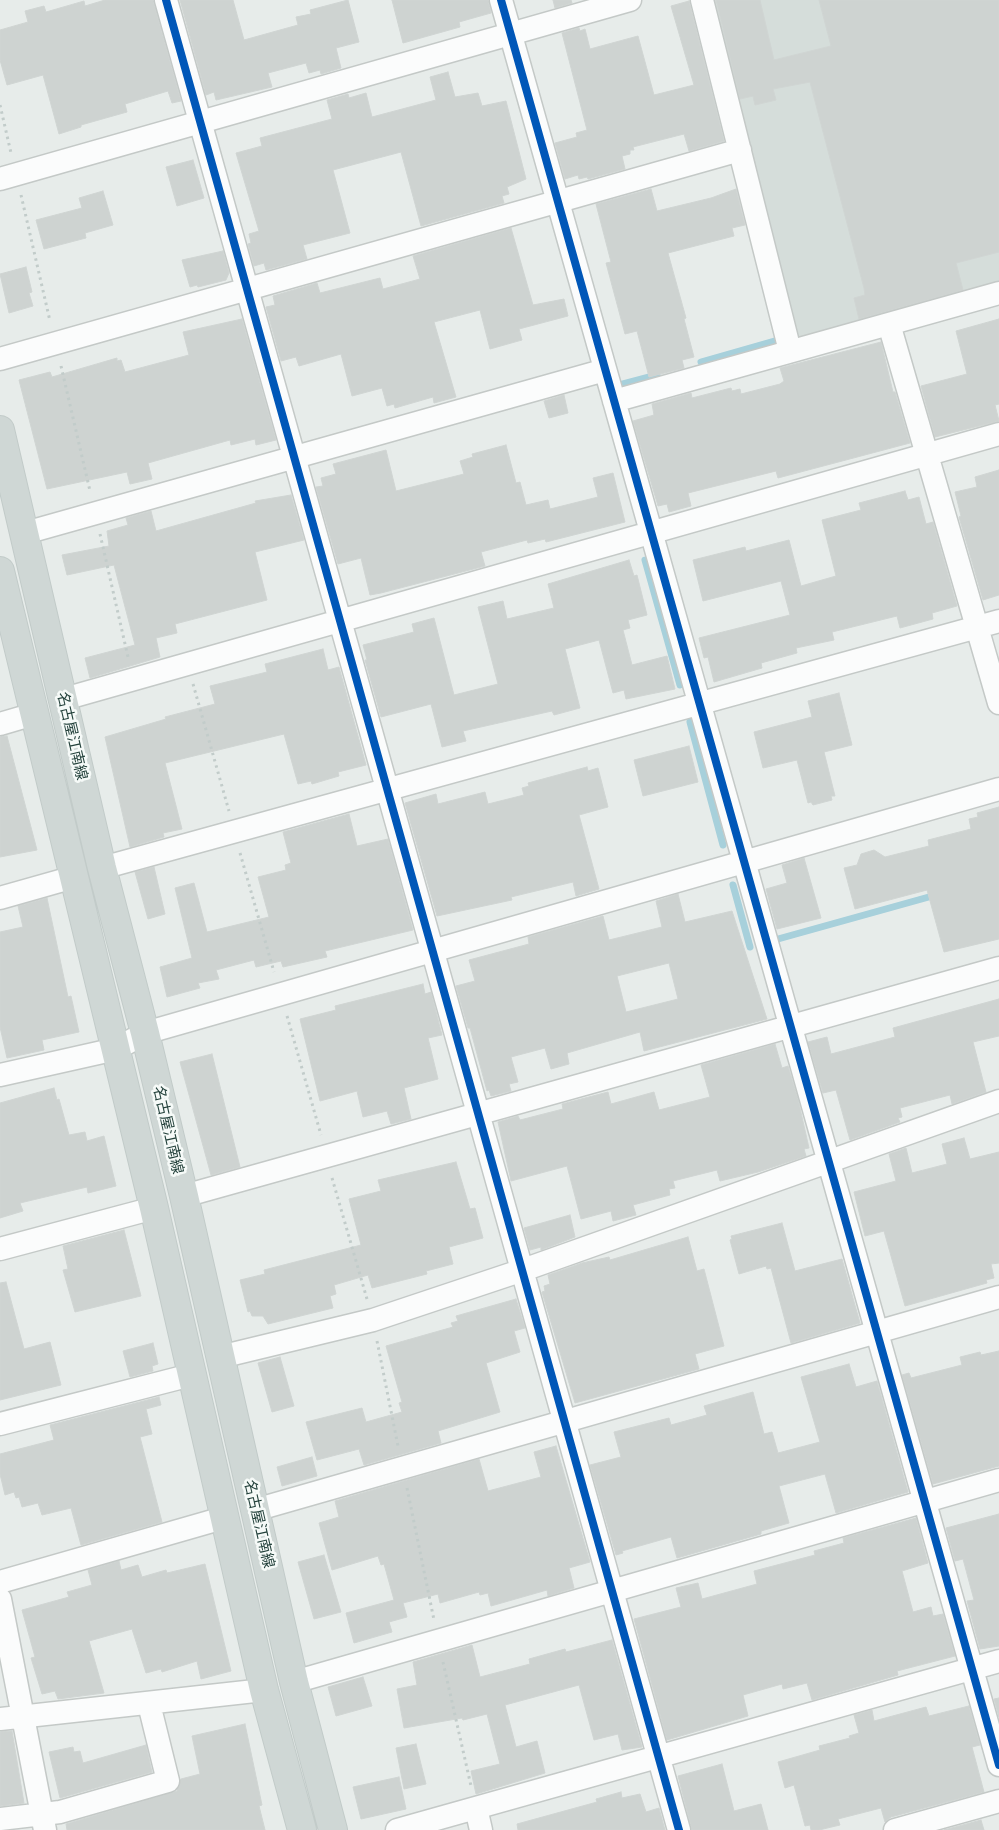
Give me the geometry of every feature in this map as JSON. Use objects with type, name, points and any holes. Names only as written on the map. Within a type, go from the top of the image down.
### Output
[{"type":"main road","name":"名古屋江南線","points":[[0,430],[102,868],[145,1033],[184,1196],[294,1682],[333,1830]]},
{"type":"main road","name":"名古屋江南線","points":[[0,570],[154,1208],[223,1518],[264,1690],[302,1830]]},
{"type":"street","points":[[166,0],[680,1830]]},
{"type":"street","points":[[501,0],[999,1765]]},
{"type":"street","points":[[8,176],[630,0]]},
{"type":"street","points":[[702,0],[790,351]]},
{"type":"street","points":[[0,359],[740,150]]},
{"type":"street","points":[[614,401],[999,293]]},
{"type":"street","points":[[889,324],[999,704]]},
{"type":"street","points":[[25,532],[605,370]]},
{"type":"street","points":[[64,699],[999,434]]},
{"type":"street","points":[[102,868],[999,621]]},
{"type":"street","points":[[0,724],[34,714]]},
{"type":"street","points":[[0,1075],[116,1049],[145,1033],[999,789]]},
{"type":"street","points":[[0,898],[74,877]]},
{"type":"street","points":[[184,1196],[999,968]]},
{"type":"street","points":[[220,1357],[373,1320],[523,1270],[999,1101]]},
{"type":"street","points":[[0,1249],[154,1208]]},
{"type":"street","points":[[255,1510],[999,1297]]},
{"type":"street","points":[[0,1424],[191,1375]]},
{"type":"street","points":[[294,1682],[999,1480]]},
{"type":"street","points":[[0,1582],[223,1518]]},
{"type":"street","points":[[0,1599],[44,1822]]},
{"type":"street","points":[[397,1830],[431,1825],[476,1808],[999,1662]]},
{"type":"street","points":[[0,1719],[264,1690]]},
{"type":"street","points":[[0,1819],[44,1822],[60,1812],[168,1781],[149,1704]]},
{"type":"street","points":[[895,1830],[999,1801]]},
{"type":"street","points":[[476,1808],[481,1830]]},
{"type":"path","points":[[0,105],[8,176],[56,344],[133,679]]},
{"type":"path","points":[[187,664],[373,1320],[438,1640],[476,1808]]},
{"type":"shaded area","points":[[710,0],[999,0],[999,283],[795,341]]},
{"type":"building","points":[[105,0],[153,0],[181,101],[172,103],[168,91],[125,104],[127,112],[81,125],[81,127],[59,134],[43,75],[7,85],[0,60],[0,30],[28,22],[25,11],[44,6],[46,12],[84,1],[85,6]]},
{"type":"building","points":[[180,0],[233,0],[244,40],[298,25],[296,17],[311,14],[310,10],[348,0],[359,42],[336,48],[341,68],[321,74],[320,70],[309,73],[306,63],[268,73],[272,87],[216,100],[214,92],[206,95]]},
{"type":"building","points":[[392,0],[488,0],[491,13],[459,22],[460,27],[403,43]]},
{"type":"building","points":[[553,0],[571,0],[572,3],[555,8]]},
{"type":"building","points":[[716,0],[760,0],[774,60],[831,46],[819,0],[999,0],[999,252],[956,263],[963,290],[859,319],[854,298],[865,295],[864,288],[810,82],[773,89],[776,100],[755,105],[753,96],[740,99]]},
{"type":"building","points":[[689,1],[724,141],[689,151],[684,134],[633,147],[634,150],[630,150],[630,154],[622,156],[625,169],[588,179],[587,177],[579,179],[578,175],[565,179],[555,143],[577,137],[576,133],[587,130],[562,33],[579,28],[580,31],[585,29],[590,49],[638,36],[654,95],[694,85],[671,6]]},
{"type":"building","points":[[448,72],[455,97],[478,93],[482,106],[506,101],[526,179],[507,187],[509,194],[502,196],[504,203],[421,226],[401,152],[333,170],[350,233],[303,245],[307,259],[266,270],[264,263],[254,266],[248,244],[251,243],[249,234],[259,231],[236,153],[262,146],[260,138],[332,119],[327,100],[348,94],[349,98],[366,93],[372,117],[436,100],[430,77]]},
{"type":"building","points":[[193,160],[204,198],[177,206],[166,167]]},
{"type":"building","points":[[651,189],[657,211],[711,198],[736,189],[745,225],[732,228],[734,236],[668,253],[686,318],[684,319],[694,357],[682,360],[684,368],[649,377],[637,331],[625,334],[606,263],[611,262],[596,204]]},
{"type":"building","points":[[103,191],[113,225],[85,233],[86,238],[44,249],[36,220],[82,208],[79,198]]},
{"type":"building","points":[[511,228],[533,305],[564,299],[568,316],[519,329],[522,340],[490,349],[480,310],[434,322],[456,397],[434,403],[433,397],[395,408],[394,404],[387,406],[382,388],[352,396],[341,354],[299,366],[296,357],[281,361],[266,307],[275,305],[273,296],[317,283],[320,293],[380,278],[383,289],[420,279],[413,256]]},
{"type":"building","points":[[223,251],[229,273],[226,280],[198,287],[197,285],[190,287],[182,260]]},
{"type":"building","points":[[26,267],[32,292],[29,293],[33,306],[9,313],[0,274]]},
{"type":"building","points":[[242,319],[276,440],[256,445],[255,439],[231,445],[230,440],[148,463],[152,479],[130,484],[127,472],[47,489],[19,380],[50,372],[52,377],[117,358],[117,361],[121,360],[125,372],[189,355],[183,332]]},
{"type":"building","points":[[999,319],[999,404],[995,405],[999,421],[935,437],[921,386],[967,374],[956,331]]},
{"type":"building","points":[[881,342],[893,392],[895,392],[910,443],[778,478],[776,471],[688,493],[691,506],[669,512],[667,504],[658,506],[633,421],[654,415],[652,404],[691,393],[692,398],[731,388],[732,391],[740,389],[741,394],[780,384],[784,381],[780,368]]},
{"type":"building","points":[[564,395],[568,413],[549,418],[544,401]]},
{"type":"building","points":[[506,445],[516,483],[520,482],[526,505],[548,500],[550,509],[598,497],[593,478],[613,473],[625,522],[546,542],[545,539],[528,543],[527,540],[481,552],[485,566],[370,595],[361,558],[338,564],[316,487],[323,486],[321,478],[336,474],[333,464],[386,450],[396,491],[464,474],[460,461],[473,457],[472,454]]},
{"type":"building","points":[[999,470],[999,595],[983,600],[959,517],[961,516],[955,492],[977,487],[975,477]]},
{"type":"building","points":[[905,491],[908,500],[919,497],[926,524],[933,522],[957,606],[932,613],[933,619],[900,628],[897,616],[832,632],[834,640],[796,648],[797,653],[761,663],[762,668],[714,682],[708,657],[704,658],[699,638],[790,615],[781,581],[703,601],[693,560],[745,547],[746,551],[789,540],[801,586],[836,576],[822,520],[861,510],[859,503]]},
{"type":"building","points":[[291,495],[304,540],[255,552],[267,600],[175,624],[177,633],[156,638],[160,657],[90,678],[85,658],[135,645],[114,565],[67,575],[62,555],[109,546],[107,531],[128,525],[126,518],[151,511],[156,531],[256,503],[255,501]]},
{"type":"building","points":[[629,560],[634,576],[637,575],[647,615],[628,620],[630,628],[623,630],[632,665],[667,656],[675,689],[626,699],[624,690],[613,693],[599,640],[565,649],[580,708],[554,715],[552,711],[463,731],[466,741],[442,747],[431,704],[381,717],[365,660],[367,660],[363,645],[414,632],[412,624],[434,618],[454,695],[498,684],[478,607],[503,601],[507,619],[554,608],[548,584]]},
{"type":"building","points":[[323,649],[328,670],[339,667],[366,765],[338,772],[339,776],[312,784],[311,781],[298,784],[284,734],[165,763],[182,829],[163,833],[164,837],[130,847],[105,737],[166,719],[165,717],[215,704],[210,686],[267,672],[265,664]]},
{"type":"building","points":[[839,693],[852,745],[824,752],[835,796],[831,796],[832,800],[813,805],[811,802],[808,803],[797,760],[763,768],[754,732],[812,717],[808,701]]},
{"type":"building","points":[[7,736],[37,850],[0,857],[0,737]]},
{"type":"building","points":[[689,746],[698,782],[643,796],[634,760]]},
{"type":"building","points":[[587,767],[588,771],[598,768],[608,807],[579,815],[599,889],[576,896],[573,882],[511,897],[512,900],[437,916],[405,803],[436,794],[438,804],[485,792],[488,804],[524,795],[522,788],[529,786],[528,783]]},
{"type":"building","points":[[999,807],[999,939],[944,952],[927,890],[855,909],[844,868],[857,865],[861,854],[874,850],[885,857],[929,846],[928,840],[971,829],[969,819],[978,817],[977,813]]},
{"type":"building","points":[[349,814],[357,846],[388,839],[413,930],[325,951],[327,957],[283,967],[281,961],[256,967],[254,960],[216,970],[219,979],[198,983],[200,988],[167,997],[160,967],[192,958],[175,888],[194,883],[207,932],[269,917],[258,877],[286,870],[285,865],[291,863],[283,832]]},
{"type":"building","points":[[804,858],[821,918],[777,929],[766,889],[787,883],[782,865]]},
{"type":"building","points":[[154,867],[165,914],[148,919],[135,872]]},
{"type":"building","points":[[678,894],[685,922],[732,911],[767,1019],[644,1051],[640,1032],[567,1053],[569,1064],[551,1069],[545,1048],[511,1057],[518,1082],[509,1084],[511,1091],[491,1096],[489,1090],[487,1091],[470,1028],[468,1028],[456,986],[475,981],[469,960],[529,944],[528,937],[603,916],[609,940],[662,927],[656,901]],"holes":[[[669,963],[678,999],[626,1012],[617,976]]]},
{"type":"building","points":[[47,898],[68,997],[71,996],[79,1032],[42,1040],[44,1050],[7,1058],[0,1027],[0,932],[23,927],[18,906]]},
{"type":"building","points":[[423,984],[425,994],[431,992],[442,1035],[428,1038],[438,1079],[404,1088],[411,1119],[391,1124],[387,1111],[363,1117],[357,1091],[320,1101],[300,1019],[336,1010],[335,1006]]},
{"type":"building","points":[[999,999],[999,1036],[973,1042],[986,1092],[952,1104],[950,1095],[900,1108],[902,1117],[898,1118],[900,1122],[850,1140],[836,1090],[823,1093],[808,1042],[827,1037],[831,1054],[895,1037],[893,1028]]},
{"type":"building","points":[[775,1044],[782,1068],[788,1066],[798,1099],[809,1148],[804,1149],[806,1156],[758,1172],[720,1181],[717,1170],[673,1181],[675,1188],[669,1189],[670,1195],[633,1205],[636,1215],[613,1221],[611,1211],[581,1219],[567,1166],[511,1181],[498,1122],[518,1116],[520,1120],[563,1109],[562,1104],[608,1092],[611,1104],[654,1092],[659,1110],[710,1097],[701,1065]]},
{"type":"building","points":[[212,1054],[240,1167],[211,1175],[180,1062]]},
{"type":"building","points":[[54,1088],[69,1135],[85,1132],[87,1141],[104,1136],[116,1186],[88,1193],[87,1187],[20,1203],[23,1211],[0,1218],[0,1103]]},
{"type":"building","points":[[964,1138],[970,1159],[999,1152],[999,1263],[991,1264],[994,1278],[986,1280],[987,1283],[905,1306],[884,1231],[865,1236],[854,1192],[896,1181],[889,1154],[906,1148],[912,1173],[947,1164],[942,1144]]},
{"type":"building","points":[[456,1162],[470,1209],[475,1208],[483,1238],[449,1247],[453,1264],[426,1271],[427,1274],[372,1288],[368,1275],[334,1285],[336,1294],[330,1296],[333,1308],[268,1324],[263,1316],[252,1316],[250,1311],[248,1312],[240,1280],[265,1274],[264,1270],[361,1245],[349,1199],[381,1191],[378,1180]]},
{"type":"building","points":[[570,1215],[575,1237],[541,1250],[541,1247],[530,1250],[524,1228]]},
{"type":"building","points":[[782,1223],[795,1271],[842,1259],[860,1323],[791,1343],[771,1268],[767,1269],[766,1266],[739,1274],[730,1240],[732,1239],[731,1236]]},
{"type":"building","points":[[124,1230],[141,1296],[75,1312],[63,1270],[68,1269],[63,1246]]},
{"type":"building","points":[[688,1237],[697,1271],[704,1269],[724,1346],[695,1354],[699,1369],[575,1403],[542,1292],[545,1291],[544,1286],[550,1284],[548,1275],[582,1263],[609,1257],[610,1260]]},
{"type":"building","points":[[6,1282],[24,1349],[50,1342],[61,1385],[0,1400],[0,1283]]},
{"type":"building","points":[[516,1299],[525,1328],[514,1331],[520,1352],[486,1363],[500,1412],[438,1431],[441,1443],[364,1465],[359,1449],[317,1460],[306,1422],[362,1408],[366,1422],[402,1412],[399,1403],[402,1402],[386,1346],[453,1327],[451,1323],[458,1321],[456,1316]]},
{"type":"building","points":[[153,1343],[158,1364],[152,1366],[153,1371],[130,1377],[123,1351]]},
{"type":"building","points":[[999,1351],[999,1466],[933,1484],[902,1375],[909,1373],[911,1378],[962,1365],[960,1357],[980,1352],[981,1355]]},
{"type":"building","points":[[280,1357],[294,1406],[272,1412],[258,1363]]},
{"type":"building","points":[[849,1364],[856,1387],[877,1381],[908,1492],[836,1513],[825,1474],[779,1486],[789,1523],[761,1531],[761,1534],[677,1558],[671,1537],[622,1551],[623,1553],[616,1555],[590,1465],[621,1457],[614,1432],[669,1418],[671,1425],[707,1415],[704,1406],[753,1392],[764,1434],[772,1432],[778,1453],[820,1442],[801,1377]]},
{"type":"building","points":[[159,1397],[161,1405],[146,1409],[152,1434],[140,1437],[162,1522],[81,1545],[71,1508],[42,1515],[38,1503],[22,1507],[19,1497],[16,1498],[14,1492],[5,1495],[0,1474],[0,1454],[54,1440],[50,1425]]},
{"type":"building","points":[[556,1446],[590,1562],[569,1568],[574,1588],[548,1596],[547,1590],[491,1606],[488,1593],[480,1595],[479,1592],[440,1603],[438,1594],[403,1603],[407,1617],[389,1622],[392,1632],[354,1643],[346,1613],[394,1600],[384,1564],[381,1565],[378,1556],[332,1570],[319,1523],[339,1517],[335,1501],[479,1459],[488,1491],[541,1477],[534,1452]]},
{"type":"building","points":[[312,1457],[317,1476],[282,1486],[277,1467]]},
{"type":"building","points":[[999,1514],[999,1646],[980,1649],[967,1601],[974,1600],[963,1559],[955,1561],[946,1528]]},
{"type":"building","points":[[916,1518],[928,1563],[902,1571],[913,1612],[931,1607],[933,1616],[943,1614],[955,1656],[897,1671],[898,1675],[812,1700],[807,1683],[783,1689],[782,1684],[743,1695],[748,1716],[667,1740],[634,1619],[681,1607],[676,1588],[698,1583],[702,1599],[757,1584],[754,1571],[815,1555],[814,1551],[844,1543],[843,1538]]},
{"type":"building","points":[[324,1555],[341,1612],[314,1619],[298,1562]]},
{"type":"building","points":[[119,1561],[121,1570],[138,1565],[142,1577],[166,1570],[167,1573],[205,1564],[231,1671],[201,1679],[197,1661],[162,1672],[161,1669],[146,1673],[132,1629],[89,1641],[104,1693],[58,1699],[55,1691],[42,1694],[31,1658],[35,1657],[22,1610],[69,1597],[67,1592],[92,1585],[88,1570]]},
{"type":"building","points":[[612,1640],[642,1747],[622,1750],[618,1734],[594,1740],[579,1685],[505,1705],[516,1747],[537,1741],[545,1773],[476,1794],[471,1771],[500,1764],[487,1714],[463,1720],[462,1718],[404,1728],[397,1689],[417,1685],[413,1662],[472,1645],[480,1677],[530,1664],[529,1659],[565,1649],[566,1652]]},
{"type":"building","points":[[363,1677],[372,1706],[336,1716],[328,1687]]},
{"type":"building","points":[[999,1698],[999,1717],[994,1699]]},
{"type":"building","points":[[969,1706],[980,1745],[972,1747],[984,1792],[891,1817],[885,1822],[881,1808],[838,1819],[840,1825],[819,1830],[811,1830],[810,1825],[805,1826],[794,1785],[785,1788],[778,1762],[820,1750],[819,1746],[850,1738],[849,1736],[859,1733],[854,1715],[872,1710],[874,1721],[926,1707],[929,1716]]},
{"type":"building","points":[[245,1724],[262,1805],[259,1806],[265,1830],[67,1830],[66,1824],[177,1791],[181,1779],[200,1774],[192,1736]]},
{"type":"building","points":[[12,1731],[24,1803],[0,1806],[0,1732]]},
{"type":"building","points":[[416,1744],[426,1784],[404,1789],[396,1748]]},
{"type":"building","points":[[146,1745],[152,1772],[60,1798],[49,1752],[73,1747],[74,1752],[80,1751],[83,1763]]},
{"type":"building","points":[[722,1764],[734,1811],[761,1804],[768,1830],[692,1830],[678,1776]]},
{"type":"building","points":[[399,1777],[406,1809],[361,1819],[353,1787]]},
{"type":"building","points":[[621,1792],[622,1798],[640,1794],[646,1812],[659,1808],[665,1830],[518,1830],[517,1824],[597,1802],[596,1799]]},
{"type":"building","points":[[981,1820],[984,1830],[944,1830]]},
{"type":"waterway","points":[[701,362],[778,340]]},
{"type":"waterway","points":[[623,384],[657,375]]},
{"type":"waterway","points":[[645,560],[680,685]]},
{"type":"waterway","points":[[690,722],[723,845]]},
{"type":"waterway","points":[[733,885],[750,947]]},
{"type":"waterway","points":[[778,939],[936,895]]},
{"type":"cycle path","points":[[166,0],[679,1830]]},
{"type":"cycle path","points":[[501,0],[999,1765]]}]
